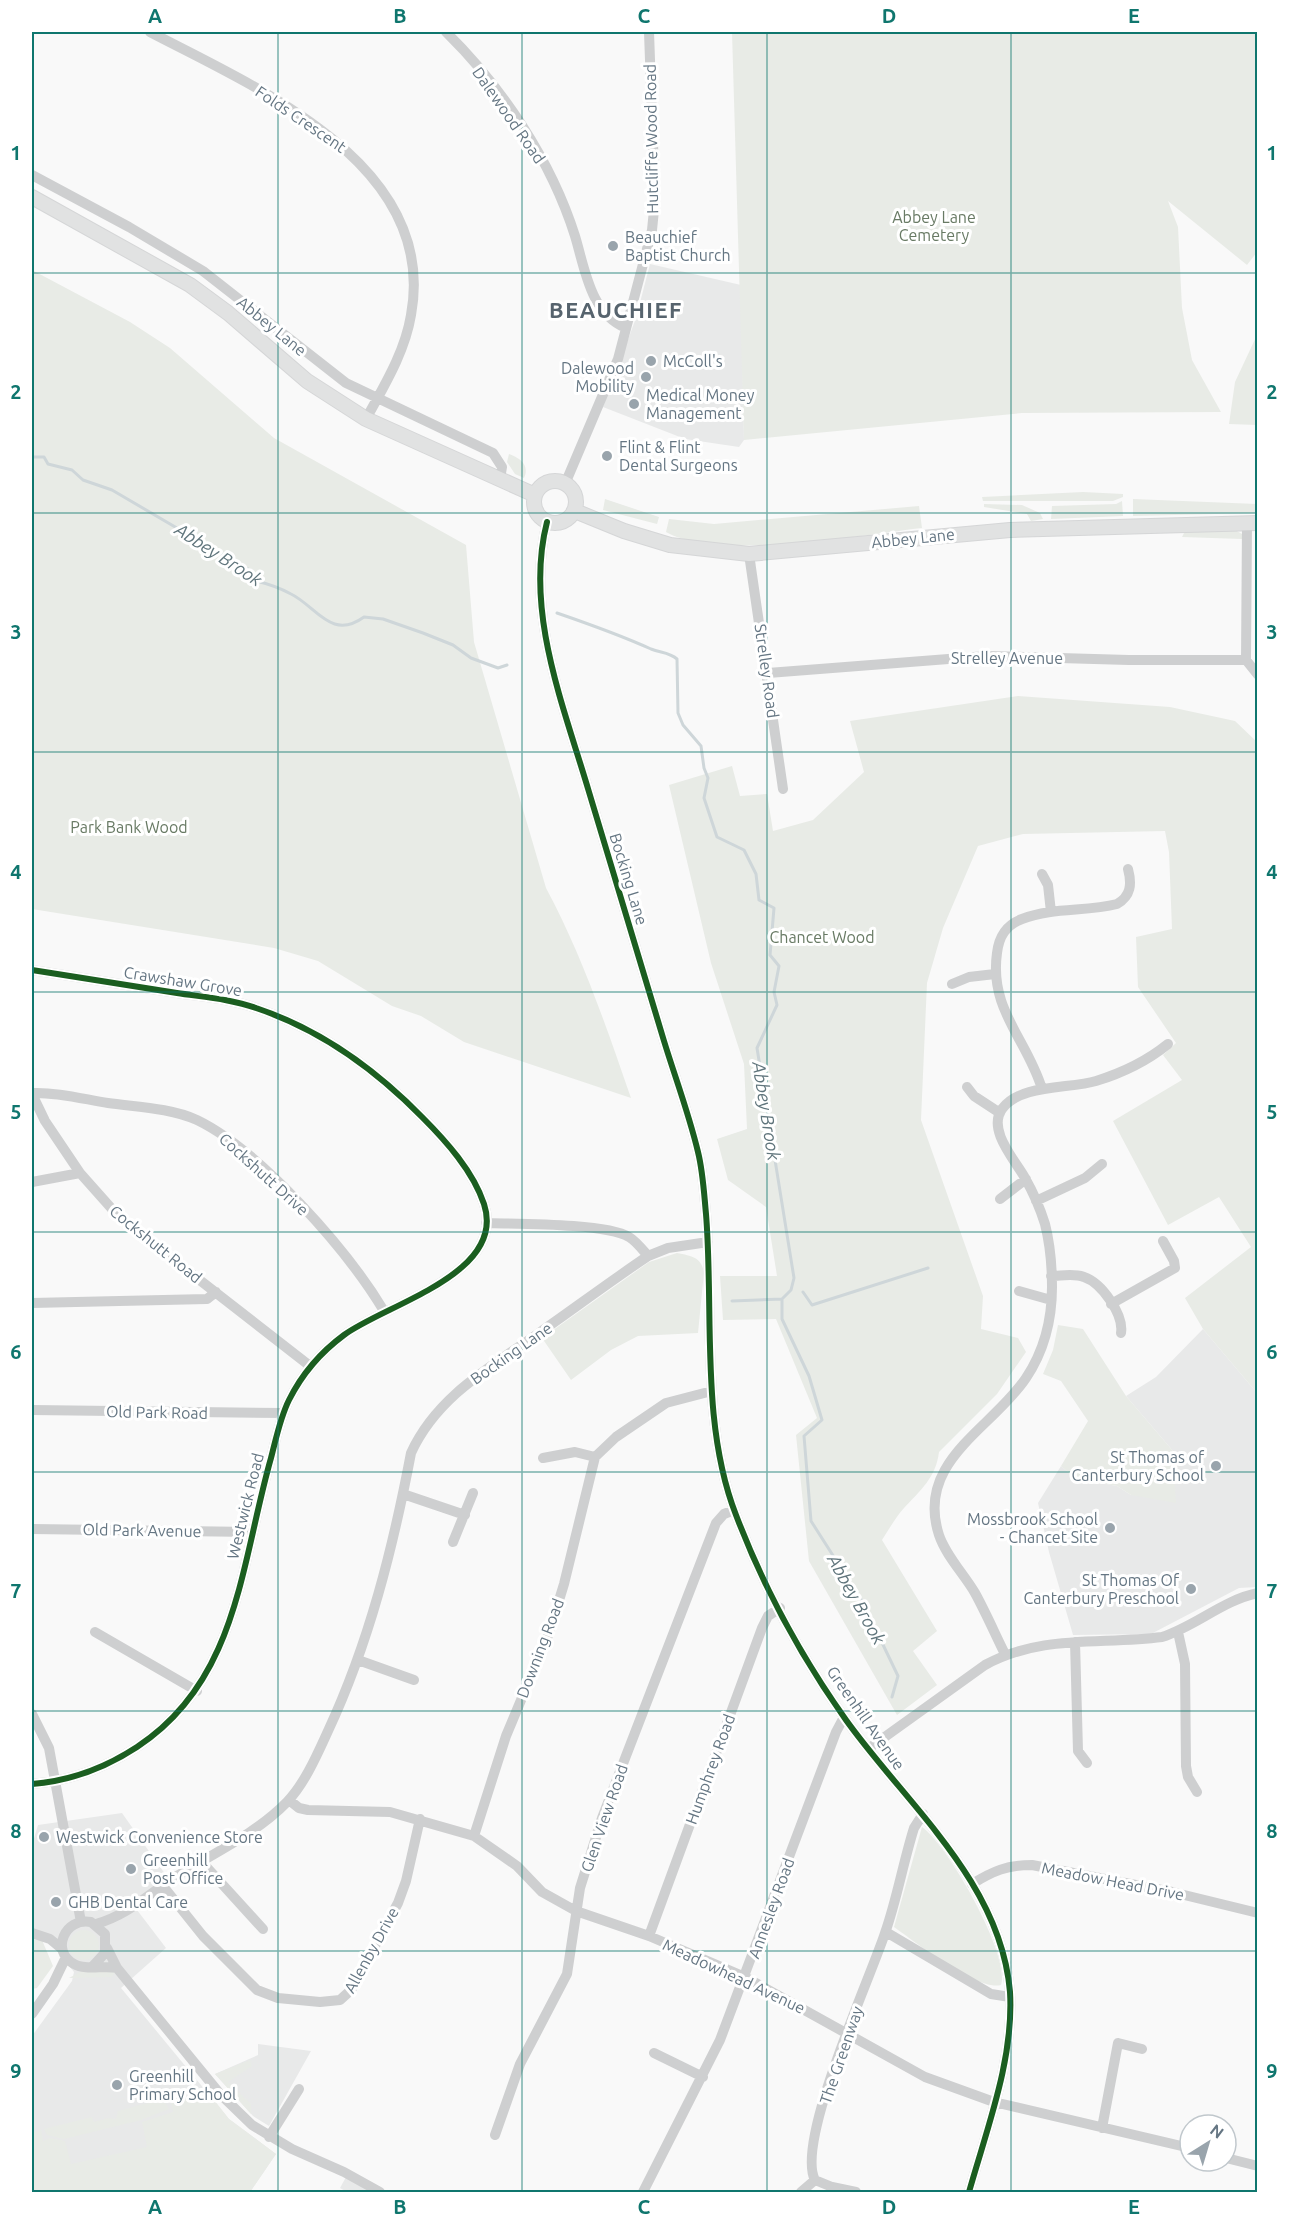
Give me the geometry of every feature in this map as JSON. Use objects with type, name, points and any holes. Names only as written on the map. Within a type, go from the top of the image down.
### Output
[{"type":"main road","name":"Abbey Lane","points":[[32,197],[190,285],[228,313],[307,381],[366,419],[535,495]]},
{"type":"main road","points":[[549,482],[565,483],[575,495],[575,511],[564,522],[547,522],[536,511],[535,495],[549,482]]},
{"type":"main road","name":"Abbey Lane","points":[[575,511],[624,531],[670,545],[749,554],[990,531],[1252,523]]},
{"type":"street","name":"Folds Crescent","points":[[150,32],[233,75],[325,132],[360,162],[383,191],[406,240],[413,263],[414,287],[406,339],[366,419]]},
{"type":"street","name":"Dalewood Road","points":[[446,32],[496,90],[538,152],[572,226],[597,302],[605,316],[626,328]]},
{"type":"street","points":[[638,32],[649,33]]},
{"type":"street","name":"Hutcliffe Wood Road","points":[[565,483],[611,378],[645,265],[654,206],[649,33]]},
{"type":"street","name":"Abbey Lane","points":[[32,175],[129,227],[204,271],[323,367],[377,400],[493,453],[502,467],[500,478]]},
{"type":"street","name":"Bocking Lane","points":[[96,1924],[118,1917],[248,1832],[289,1800],[320,1750],[358,1660],[379,1598],[411,1453],[421,1432],[449,1399],[648,1256],[668,1248],[708,1242],[699,1153],[590,795],[547,642],[542,614],[540,569],[547,522]]},
{"type":"street","points":[[1252,523],[1246,660],[1257,675]]},
{"type":"street","name":"Strelley Road","points":[[749,554],[783,789]]},
{"type":"street","name":"Strelley Avenue","points":[[768,673],[987,656],[1246,660]]},
{"type":"street","points":[[1042,1089],[1036,1069],[1006,1016],[998,995],[995,974],[999,939],[1005,929],[1021,919],[1051,912],[1117,904],[1125,900],[1129,891],[1128,869]]},
{"type":"street","points":[[1042,874],[1048,885],[1051,912]]},
{"type":"street","name":"Crawshaw Grove","points":[[32,970],[252,1006],[329,1043],[388,1085],[446,1143],[477,1188],[485,1209],[486,1223]]},
{"type":"street","points":[[952,984],[969,977],[995,974]]},
{"type":"street","points":[[1005,1654],[975,1593],[940,1536],[934,1506],[937,1487],[955,1455],[1026,1378],[1044,1341],[1051,1300],[1051,1276],[1045,1224],[1026,1179],[999,1130],[1000,1113],[1007,1103],[1042,1089],[1093,1082],[1119,1074],[1168,1044]]},
{"type":"street","points":[[967,1087],[974,1096],[1000,1113]]},
{"type":"street","name":"Cockshutt Road","points":[[32,1094],[45,1121],[80,1173],[120,1218],[310,1366]]},
{"type":"street","name":"Cockshutt Drive","points":[[32,1094],[177,1113],[210,1127],[243,1152],[305,1211],[349,1260],[384,1311]]},
{"type":"street","points":[[1036,1202],[1085,1178],[1102,1164]]},
{"type":"street","points":[[32,1182],[80,1173]]},
{"type":"street","points":[[1000,1199],[1026,1179]]},
{"type":"street","points":[[486,1223],[539,1224],[612,1231],[628,1236],[648,1256]]},
{"type":"street","name":"Westwick Road","points":[[32,1784],[57,1782],[106,1764],[140,1745],[168,1723],[197,1691],[221,1645],[254,1532],[284,1413],[310,1366],[342,1336],[460,1270],[480,1245],[486,1223]]},
{"type":"street","points":[[1112,1304],[1175,1268],[1174,1261],[1163,1241]]},
{"type":"street","name":"Greenhill Avenue","points":[[708,1242],[712,1391],[717,1436],[734,1510],[757,1565],[844,1717],[923,1814],[972,1884],[997,1934],[1008,1973],[1010,1997],[1004,2065],[969,2193]]},
{"type":"street","points":[[1051,1276],[1081,1275],[1088,1278],[1112,1304],[1120,1322],[1121,1334]]},
{"type":"street","points":[[1019,1291],[1051,1300]]},
{"type":"street","points":[[32,1303],[207,1299],[216,1292]]},
{"type":"street","points":[[543,1458],[575,1452],[595,1457],[616,1437],[666,1403],[712,1391]]},
{"type":"street","name":"Old Park Road","points":[[32,1410],[284,1413]]},
{"type":"street","name":"Downing Road","points":[[474,1836],[506,1736],[552,1623],[595,1457]]},
{"type":"street","points":[[453,1542],[473,1493]]},
{"type":"street","points":[[403,1494],[465,1515]]},
{"type":"street","name":"Glen View Road","points":[[495,2135],[520,2064],[567,1974],[576,1911],[602,1818],[714,1528],[724,1514],[734,1510]]},
{"type":"street","name":"Old Park Avenue","points":[[32,1529],[254,1532]]},
{"type":"street","points":[[868,1749],[985,1665],[1005,1654],[1030,1646],[1134,1640],[1178,1632],[1228,1603],[1257,1593]]},
{"type":"street","name":"Humphrey Road","points":[[649,1936],[762,1628],[768,1616],[780,1608]]},
{"type":"street","points":[[95,1632],[197,1691]]},
{"type":"street","points":[[1178,1632],[1185,1664],[1186,1766],[1188,1777],[1197,1792]]},
{"type":"street","points":[[1075,1642],[1078,1751],[1087,1763]]},
{"type":"street","points":[[358,1660],[414,1680]]},
{"type":"street","points":[[32,1714],[49,1748],[81,1922]]},
{"type":"street","name":"Annesley Road","points":[[643,2193],[703,2077],[745,1977],[836,1732],[844,1717]]},
{"type":"street","name":"Meadowhead Avenue","points":[[289,1800],[308,1810],[390,1812],[474,1836],[517,1866],[542,1892],[576,1911],[649,1936],[745,1977],[925,2077],[994,2102],[1178,2145]]},
{"type":"street","name":"The Greenway","points":[[815,2180],[810,2166],[816,2131],[847,2033],[886,1932],[914,1828],[923,1814]]},
{"type":"street","name":"Allenby Drive","points":[[163,1886],[203,1936],[257,1990],[288,2000],[320,2002],[340,2000],[351,1990],[398,1903],[406,1881],[420,1819]]},
{"type":"street","points":[[202,1862],[263,1929]]},
{"type":"street","name":"Meadow Head Drive","points":[[972,1884],[996,1869],[1011,1865],[1032,1865],[1172,1892],[1257,1913]]},
{"type":"street","name":"Bocking Lane","points":[[107,1944],[118,1917]]},
{"type":"street","points":[[33,1933],[66,1931],[81,1922],[96,1924],[117,1968],[220,2094],[245,2119],[269,2137],[344,2172],[380,2193]]},
{"type":"street","points":[[32,2013],[53,1984],[64,1953],[66,1931]]},
{"type":"street","points":[[886,1932],[991,1995],[1010,1997]]},
{"type":"street","points":[[33,1933],[50,1939],[80,1967]]},
{"type":"street","points":[[93,1966],[102,1958],[107,1944]]},
{"type":"street","points":[[53,1984],[80,1967],[117,1968]]},
{"type":"street","points":[[1102,2128],[1118,2043],[1142,2049]]},
{"type":"street","points":[[654,2053],[703,2077]]},
{"type":"street","points":[[269,2137],[299,2089]]},
{"type":"street","points":[[1238,2161],[1257,2166]]},
{"type":"street","points":[[801,2193],[815,2180],[856,2193]]},
{"type":"shaded area","points":[[650,264],[741,285],[744,440],[739,447],[685,439],[603,407],[636,318]]},
{"type":"shaded area","points":[[1203,1329],[1257,1393],[1257,1587],[1239,1588],[1151,1634],[1073,1635],[1049,1552],[1038,1503],[1061,1466],[1069,1473],[1091,1481],[1117,1486],[1131,1495],[1173,1451],[1126,1396],[1156,1377]]},
{"type":"shaded area","name":"Greenhill Primary School","points":[[122,1813],[170,1881],[134,1906],[166,1948],[121,1988],[229,2119],[276,2154],[250,2192],[32,2192],[32,2036],[72,1981],[74,1972],[52,1944],[32,1938],[32,1845],[38,1825]]},
{"type":"shaded area","points":[[258,2044],[311,2051],[269,2126],[253,2116],[215,2074],[258,2055]]},
{"type":"shaded area","points":[[346,2177],[370,2192],[347,2192],[340,2188]]},
{"type":"green space","name":"Abbey Lane Cemetery","points":[[732,32],[1257,32],[1257,252],[1247,265],[1168,201],[1178,227],[1182,308],[1192,360],[1221,412],[1022,413],[744,440]]},
{"type":"green space","name":"Park Bank Wood","points":[[32,270],[130,322],[170,348],[274,438],[466,545],[474,642],[546,888],[582,965],[631,1098],[464,1042],[421,1016],[392,1006],[318,961],[274,948],[32,909]]},
{"type":"green space","points":[[1257,335],[1257,425],[1229,424],[1235,382]]},
{"type":"green space","points":[[509,454],[525,466],[524,478],[515,474],[507,462]]},
{"type":"green space","points":[[1083,492],[1123,494],[1123,497],[1113,501],[983,501],[982,497]]},
{"type":"green space","points":[[605,499],[659,517],[657,524],[603,510]]},
{"type":"green space","points":[[1133,499],[1257,504],[1257,513],[1133,516]]},
{"type":"green space","points":[[1122,501],[1123,516],[1051,519],[1052,506],[1116,504]]},
{"type":"green space","points":[[984,504],[1022,505],[1040,513],[1043,519],[1031,521],[1027,514],[984,507]]},
{"type":"green space","points":[[919,506],[922,528],[791,544],[719,545],[689,540],[666,532],[669,519],[714,524]]},
{"type":"green space","points":[[1235,530],[1242,534],[1242,539],[1182,537],[1185,531]]},
{"type":"green space","name":"Chancet Wood","points":[[1018,696],[1170,707],[1235,721],[1257,742],[1257,1393],[1203,1329],[1185,1298],[1251,1247],[1219,1197],[1168,1225],[1113,1121],[1182,1080],[1163,1055],[1176,1043],[1138,987],[1136,937],[1172,929],[1169,852],[1165,831],[1023,834],[978,846],[943,928],[927,983],[921,1120],[983,1296],[981,1329],[1018,1338],[1026,1352],[997,1394],[939,1452],[931,1476],[898,1515],[882,1540],[937,1631],[913,1651],[937,1685],[897,1715],[809,1561],[796,1435],[817,1418],[776,1319],[723,1320],[720,1276],[777,1276],[766,1207],[728,1180],[717,1139],[747,1129],[744,1064],[711,963],[669,785],[732,766],[740,796],[767,794],[773,831],[813,820],[864,772],[850,721]]},
{"type":"green space","points":[[677,1253],[695,1258],[703,1267],[698,1333],[638,1336],[611,1350],[571,1380],[542,1338],[649,1262]]},
{"type":"green space","points":[[1058,1325],[1083,1329],[1126,1396],[1173,1451],[1176,1503],[1131,1495],[1117,1486],[1091,1481],[1069,1473],[1061,1466],[1088,1421],[1061,1381],[1043,1374],[1053,1350]]},
{"type":"green space","points":[[922,1827],[947,1855],[975,1902],[997,1951],[1002,1971],[1001,1985],[990,1985],[962,1974],[894,1927]]},
{"type":"green space","points":[[84,1930],[90,1931],[98,1939],[98,1951],[90,1959],[84,1960],[78,1959],[70,1951],[69,1945],[70,1939],[78,1931]]},
{"type":"green space","points":[[32,1939],[42,1940],[53,1966],[37,1988],[32,1989]]},
{"type":"green space","points":[[109,1970],[115,1973],[111,1977],[69,1978],[82,1971]]},
{"type":"green space","points":[[250,2060],[252,2066],[228,2082],[251,2104],[251,2114],[215,2074]]},
{"type":"green space","points":[[204,2087],[229,2119],[276,2154],[250,2192],[32,2192],[32,2133],[41,2130],[43,2141],[50,2138],[65,2141],[71,2164],[147,2147],[142,2122],[173,2112],[171,2103],[195,2095]]},
{"type":"green space","points":[[163,2099],[169,2109],[141,2120],[64,2139],[47,2135],[44,2129],[92,2117],[94,2122],[108,2118],[116,2119],[118,2111]]},
{"type":"waterway","name":"Abbey Brook","points":[[32,457],[44,457],[48,464],[72,470],[83,480],[112,490],[223,555],[228,562],[237,563],[252,571],[256,581],[291,594],[324,619],[333,623],[342,625],[364,617],[383,619],[453,645],[471,658],[498,668],[507,665]]},
{"type":"waterway","name":"Abbey Brook","points":[[557,613],[677,659],[678,713],[683,725],[701,746],[708,778],[704,798],[717,837],[744,850],[756,874],[759,900],[774,908],[770,955],[779,966],[774,992],[777,1005],[757,1048],[794,1278],[791,1290],[782,1299],[782,1319],[809,1376],[822,1420],[804,1436],[811,1521],[862,1601],[898,1676],[892,1697]]},
{"type":"waterway","points":[[803,1292],[812,1305],[928,1268]]},
{"type":"waterway","points":[[732,1301],[782,1299]]},
{"type":"cycle path","points":[[547,522],[541,556],[540,590],[550,658],[700,1160],[708,1251],[713,1405],[717,1443],[736,1515],[758,1568],[799,1647],[846,1720],[947,1846],[970,1880],[989,1915],[1003,1952],[1010,1992],[1008,2043],[998,2093],[969,2192]]},
{"type":"cycle path","points":[[32,970],[237,1002],[279,1017],[324,1039],[386,1083],[449,1146],[466,1168],[479,1192],[484,1204],[486,1228],[478,1250],[461,1268],[438,1284],[344,1335],[320,1356],[294,1390],[278,1429],[231,1617],[216,1654],[196,1689],[171,1720],[137,1747],[100,1767],[73,1777],[32,1784]]},
{"type":"place","name":"Beauchief Baptist Church","points":[[613,246]]},
{"type":"place","name":"McColl's","points":[[651,361]]},
{"type":"place","name":"Dalewood Mobility","points":[[646,377]]},
{"type":"place","name":"Medical Money Management","points":[[634,404]]},
{"type":"place","name":"Flint & Flint Dental Surgeons","points":[[607,456]]},
{"type":"place","name":"St Thomas of Canterbury School","points":[[1216,1466]]},
{"type":"place","name":"Mossbrook School - Chancet Site","points":[[1110,1528]]},
{"type":"place","name":"St Thomas Of Canterbury Preschool","points":[[1191,1589]]},
{"type":"place","name":"Westwick Convenience Store","points":[[44,1837]]},
{"type":"place","name":"Greenhill Post Office","points":[[131,1869]]},
{"type":"place","name":"GHB Dental Care","points":[[56,1902]]},
{"type":"place","name":"Greenhill Primary School","points":[[117,2085]]},
{"type":"district","name":"BEAUCHIEF","points":[[616,309]]}]
